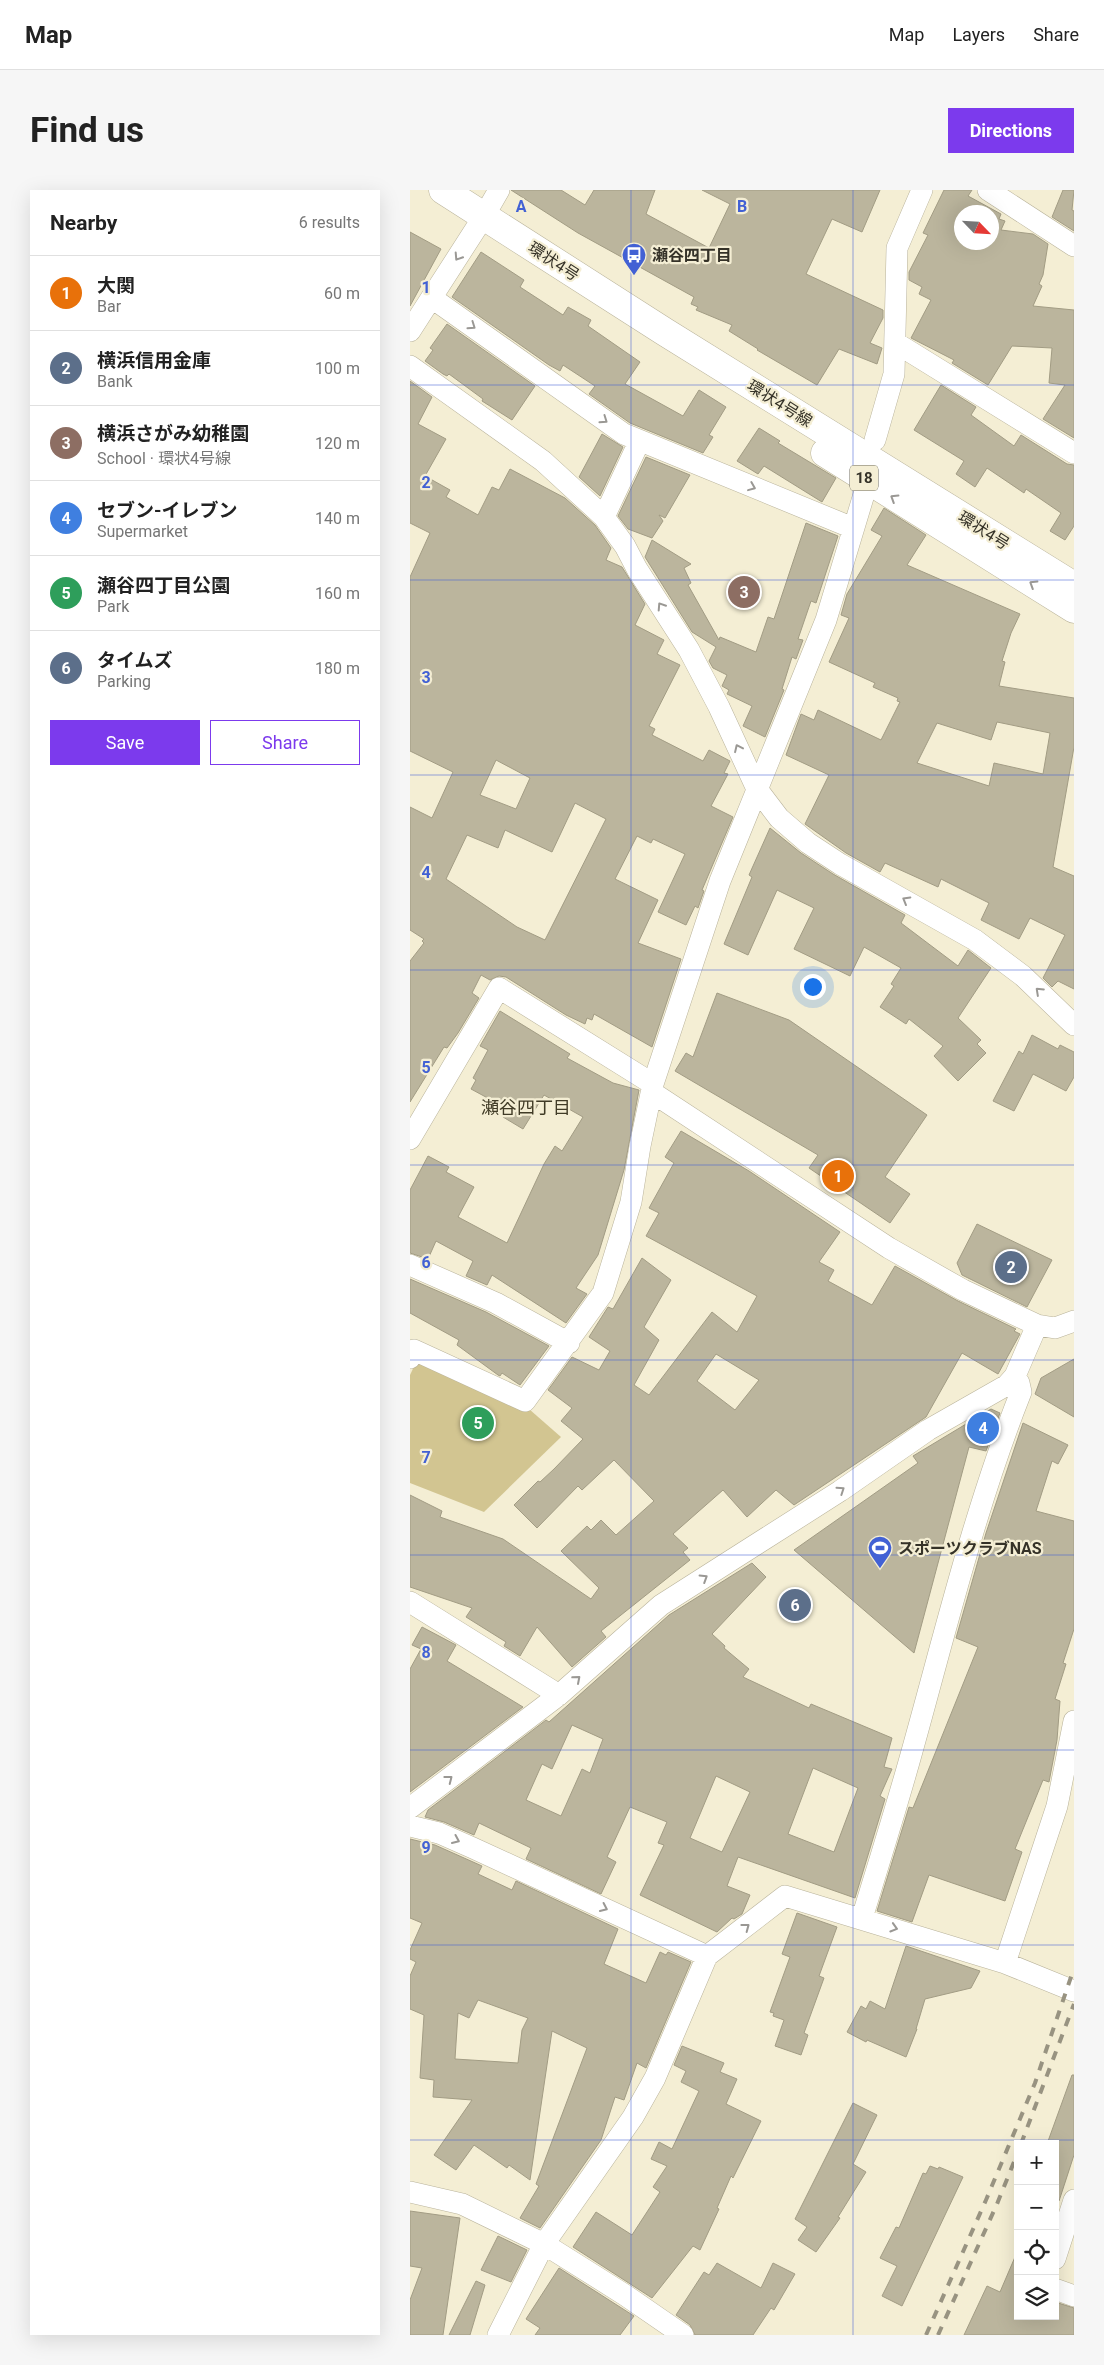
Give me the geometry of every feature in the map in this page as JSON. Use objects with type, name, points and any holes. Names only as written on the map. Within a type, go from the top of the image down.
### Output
[{"type":"main road","name":"環状4号","points":[[442,190],[665,332]]},
{"type":"main road","name":"18","points":[[665,332],[749,365],[875,440],[1074,566]]},
{"type":"main road","name":"18","points":[[665,332],[713,377],[751,406],[1074,609]]},
{"type":"main road","name":"環状4号線","points":[[665,332],[894,474]]},
{"type":"main road","name":"環状4号","points":[[894,474],[1074,586]]},
{"type":"street","points":[[410,331],[499,190]]},
{"type":"street","points":[[875,440],[894,374],[897,248],[922,190]]},
{"type":"street","points":[[988,190],[1074,246]]},
{"type":"street","points":[[432,298],[624,434],[639,442],[853,528]]},
{"type":"street","points":[[896,342],[1074,453]]},
{"type":"street","points":[[410,366],[543,461],[604,518],[625,546],[637,569],[689,650],[719,707],[757,789],[779,818],[808,843],[840,864],[975,940],[1023,976],[1074,1025]]},
{"type":"street","points":[[604,518],[639,442]]},
{"type":"street","points":[[410,1358],[414,1350],[525,1401],[569,1343],[603,1293],[631,1202],[640,1146],[653,1088],[720,882],[826,620],[868,481]]},
{"type":"street","points":[[411,1135],[499,988],[653,1088],[889,1248],[963,1290],[1037,1325],[1055,1328],[1074,1321]]},
{"type":"street","points":[[410,1265],[496,1303],[569,1343]]},
{"type":"street","points":[[410,1808],[559,1695],[661,1605],[840,1491],[928,1430],[1007,1384],[1015,1376],[1037,1325]]},
{"type":"street","points":[[862,1918],[909,1762],[978,1512],[996,1454],[1021,1392],[1015,1376]]},
{"type":"street","points":[[410,1602],[559,1695]]},
{"type":"street","points":[[1005,1963],[1056,1806],[1074,1721]]},
{"type":"street","points":[[410,1826],[439,1833],[474,1848],[707,1956]]},
{"type":"street","points":[[498,2335],[544,2244],[633,2117],[655,2078],[707,1956],[785,1896],[1005,1963],[1074,1991]]},
{"type":"street","points":[[410,2192],[462,2204],[544,2244],[625,2295],[683,2335]]},
{"type":"street","points":[[1059,2247],[1074,2200]]},
{"type":"street","points":[[1059,2290],[1074,2296]]},
{"type":"shaded area","points":[[418,1358],[529,1409],[561,1437],[484,1512],[410,1483],[410,1375]]},
{"type":"building","points":[[511,190],[561,190],[585,205],[594,190],[655,190],[646,214],[709,248],[730,204],[702,190],[880,190],[862,232],[832,219],[806,274],[883,310],[883,318],[870,343],[882,348],[877,364],[839,349],[817,385],[757,350],[729,331],[732,325],[696,310],[698,307],[691,304],[694,297],[578,233]]},
{"type":"building","points":[[944,190],[972,190],[968,196],[984,205],[954,205],[954,250],[999,250],[999,219],[1005,221],[1001,230],[1033,234],[1048,244],[1043,275],[1039,284],[1042,286],[1033,306],[1074,310],[1074,438],[1043,419],[1065,385],[1049,383],[1052,348],[1012,346],[988,385],[952,363],[954,360],[911,338],[931,300],[919,294],[922,287],[909,280],[909,272],[928,235],[923,233]]},
{"type":"building","points":[[1063,190],[1074,190],[1072,210],[1074,211],[1074,231],[1052,217]]},
{"type":"building","points":[[410,232],[441,249],[410,306]]},
{"type":"building","points":[[481,252],[524,280],[520,287],[563,315],[568,307],[591,320],[588,326],[640,362],[625,384],[683,416],[699,390],[726,407],[709,435],[713,437],[703,453],[630,423],[589,394],[595,386],[563,365],[560,371],[549,365],[452,297]]},
{"type":"building","points":[[447,324],[535,386],[512,420],[482,401],[483,399],[449,374],[447,376],[443,374],[425,361],[433,350],[430,348]]},
{"type":"building","points":[[410,381],[432,397],[418,424],[446,439],[425,476],[450,490],[446,497],[478,515],[492,487],[499,490],[510,469],[565,498],[595,525],[611,548],[606,560],[622,567],[645,604],[635,625],[664,640],[657,654],[680,665],[649,726],[655,729],[652,735],[703,761],[709,750],[730,761],[724,773],[728,774],[711,806],[733,817],[702,890],[704,891],[698,908],[695,906],[686,925],[658,912],[685,854],[653,839],[651,843],[637,836],[615,879],[658,900],[638,943],[681,959],[652,1047],[594,1014],[592,1020],[587,1018],[585,1024],[566,1015],[506,977],[499,976],[490,980],[481,975],[472,993],[479,998],[458,1033],[447,1048],[444,1047],[410,1102],[410,961],[424,943],[422,941],[424,939],[410,930],[410,807],[432,818],[453,772],[410,751],[410,577],[430,533],[410,523]],"holes":[[[496,760],[530,778],[516,809],[480,795]],[[575,803],[606,819],[545,940],[517,927],[446,879],[467,835],[498,848],[505,830],[552,852]]]},
{"type":"building","points":[[941,385],[976,407],[971,415],[1014,446],[1021,435],[1067,464],[1074,465],[1074,526],[1065,540],[1050,531],[1061,513],[1026,489],[1024,493],[987,468],[975,487],[956,474],[964,461],[914,430]]},
{"type":"building","points":[[759,428],[780,441],[778,443],[836,478],[822,502],[764,466],[758,474],[737,461]]},
{"type":"building","points":[[602,434],[623,447],[600,496],[579,477]]},
{"type":"building","points":[[646,457],[690,475],[665,518],[659,515],[663,521],[652,538],[628,529],[618,516]]},
{"type":"building","points":[[884,508],[926,535],[907,565],[1020,614],[1011,633],[1002,661],[1005,662],[999,686],[1074,698],[1074,747],[1053,867],[1074,876],[1074,989],[1058,981],[1052,987],[1043,978],[1065,935],[1030,918],[1019,939],[981,920],[989,903],[941,879],[938,887],[885,863],[880,872],[846,853],[805,824],[829,775],[786,755],[801,714],[814,720],[818,710],[881,740],[900,702],[897,701],[898,698],[873,687],[875,683],[829,662],[849,618],[841,615],[847,594],[882,536],[871,530]],"holes":[[[997,722],[1050,733],[1043,774],[994,763],[989,786],[917,763],[937,723],[991,740]]]},
{"type":"building","points":[[806,523],[838,536],[816,603],[811,601],[798,639],[803,640],[796,659],[792,657],[782,689],[784,690],[765,737],[743,726],[752,706],[727,694],[729,690],[722,686],[727,675],[713,668],[709,661],[716,647],[692,632],[645,557],[652,540],[691,564],[684,568],[691,583],[688,585],[719,640],[720,637],[756,652],[768,617],[774,619]]},
{"type":"building","points":[[770,828],[801,853],[833,874],[905,915],[901,923],[958,966],[968,950],[991,968],[958,1018],[981,1040],[977,1044],[986,1053],[958,1081],[934,1056],[943,1046],[909,1019],[906,1024],[880,1007],[894,986],[891,984],[901,968],[864,947],[850,976],[794,949],[814,908],[777,890],[748,955],[724,944],[752,877],[749,875]]},
{"type":"building","points":[[717,993],[789,1020],[927,1115],[885,1177],[910,1194],[890,1223],[809,1168],[818,1155],[675,1071],[686,1053],[693,1057]]},
{"type":"building","points":[[500,1011],[570,1054],[567,1058],[613,1083],[639,1090],[624,1170],[598,1255],[576,1288],[587,1294],[566,1323],[492,1275],[487,1285],[466,1276],[473,1261],[436,1241],[428,1259],[410,1253],[410,1190],[428,1156],[449,1167],[446,1172],[474,1187],[458,1217],[507,1243],[544,1164],[555,1146],[562,1151],[583,1117],[544,1095],[523,1129],[503,1117],[508,1109],[471,1089],[476,1080],[473,1078],[488,1050],[480,1046]]},
{"type":"building","points":[[1032,1035],[1058,1049],[1060,1045],[1074,1052],[1074,1077],[1066,1091],[1033,1074],[1014,1111],[993,1101],[1019,1051],[1023,1054]]},
{"type":"building","points":[[681,1131],[749,1171],[840,1232],[819,1262],[834,1270],[828,1281],[872,1305],[895,1266],[958,1301],[1016,1329],[1014,1331],[1020,1334],[998,1374],[962,1353],[926,1417],[794,1505],[776,1490],[747,1517],[723,1490],[673,1534],[688,1548],[683,1552],[690,1560],[601,1631],[606,1637],[572,1667],[537,1627],[520,1656],[504,1646],[506,1642],[466,1617],[472,1608],[410,1587],[410,1495],[442,1511],[440,1517],[503,1539],[591,1599],[599,1588],[561,1551],[587,1526],[591,1530],[601,1520],[616,1535],[654,1501],[614,1460],[582,1490],[578,1486],[537,1528],[514,1505],[538,1481],[540,1482],[554,1469],[583,1439],[561,1421],[572,1408],[548,1390],[572,1357],[599,1370],[610,1351],[589,1337],[608,1307],[613,1309],[642,1258],[671,1280],[644,1327],[659,1340],[634,1385],[649,1395],[712,1312],[737,1332],[757,1296],[646,1236],[659,1213],[649,1208],[674,1163],[665,1157]],"holes":[[[716,1354],[759,1380],[735,1410],[697,1381]]]},
{"type":"building","points":[[977,1224],[1052,1260],[1027,1307],[962,1275],[957,1263]]},
{"type":"building","points":[[410,1279],[486,1312],[549,1346],[520,1385],[502,1373],[500,1376],[457,1345],[459,1340],[410,1313]]},
{"type":"building","points":[[1074,1359],[1074,1417],[1035,1394],[1041,1378]]},
{"type":"building","points":[[991,1409],[1000,1413],[986,1451],[969,1447],[914,1653],[794,1550],[918,1463],[913,1456]]},
{"type":"building","points":[[1023,1423],[1068,1445],[1058,1464],[1052,1461],[1036,1511],[1074,1521],[1074,1629],[1063,1663],[1066,1664],[1055,1699],[1060,1701],[1057,1740],[1049,1782],[1043,1780],[1015,1849],[1022,1852],[1005,1901],[929,1875],[912,1922],[877,1911],[909,1807],[913,1808],[978,1647],[956,1638],[986,1533]]},
{"type":"building","points":[[752,1563],[766,1577],[712,1634],[725,1646],[724,1648],[749,1669],[743,1677],[809,1708],[811,1704],[892,1738],[884,1767],[892,1769],[880,1796],[885,1799],[855,1898],[738,1857],[727,1886],[750,1895],[742,1914],[734,1919],[732,1918],[717,1932],[640,1895],[664,1845],[658,1843],[667,1822],[630,1807],[607,1857],[616,1862],[601,1894],[526,1859],[531,1848],[479,1823],[474,1835],[444,1822],[425,1817],[428,1810],[546,1720],[549,1722],[669,1615]],"holes":[[[572,1725],[603,1739],[590,1773],[582,1769],[561,1816],[526,1800],[542,1764],[552,1769]],[[813,1768],[858,1788],[834,1852],[788,1834]],[[716,1776],[750,1792],[722,1852],[690,1838]]]},
{"type":"building","points":[[422,1627],[456,1645],[447,1661],[523,1707],[410,1792],[410,1669],[421,1649],[412,1645]]},
{"type":"building","points":[[410,1839],[435,1845],[482,1866],[478,1874],[512,1890],[516,1881],[618,1929],[604,1964],[646,1983],[660,1952],[666,1955],[668,1952],[691,1962],[646,2068],[637,2063],[624,2100],[615,2097],[601,2140],[540,2228],[520,2218],[539,2186],[536,2184],[587,2048],[552,2031],[530,2180],[509,2165],[507,2168],[474,2145],[456,2170],[434,2155],[472,2100],[433,2097],[434,2080],[420,2078],[424,2015],[410,2009],[410,1976],[416,1962],[410,1959],[410,1950],[422,1923],[410,1918]],"holes":[[[478,2000],[528,2018],[522,2030],[518,2063],[455,2059],[458,2013],[469,2018]]]},
{"type":"building","points":[[797,1913],[837,1927],[819,1976],[824,1978],[804,2033],[808,2035],[801,2055],[775,2046],[784,2020],[773,2016],[774,2013],[770,2012],[790,1957],[782,1954]]},
{"type":"building","points":[[906,1946],[980,1971],[971,1988],[925,1999],[917,2029],[906,2057],[867,2040],[866,2042],[847,2032],[861,2006],[866,2009],[870,2001],[885,2009]]},
{"type":"building","points":[[682,2046],[724,2063],[720,2072],[737,2079],[726,2104],[761,2121],[733,2178],[731,2176],[717,2208],[719,2209],[700,2250],[693,2246],[652,2298],[573,2247],[596,2212],[632,2235],[660,2192],[653,2187],[667,2166],[651,2159],[659,2142],[672,2149],[699,2091],[681,2082],[686,2071],[674,2065]]},
{"type":"building","points":[[1072,2075],[1074,2075],[1074,2155],[1059,2201],[1059,2140],[1048,2140]]},
{"type":"building","points":[[853,2103],[877,2115],[853,2164],[866,2172],[838,2217],[840,2218],[816,2252],[798,2240],[807,2227],[795,2219]]},
{"type":"building","points":[[930,2166],[938,2169],[939,2167],[963,2177],[902,2306],[882,2296],[897,2266],[880,2258],[896,2227],[899,2228],[923,2173],[926,2174]]},
{"type":"building","points":[[410,2211],[460,2218],[443,2335],[410,2335],[410,2300],[422,2268],[410,2266]]},
{"type":"building","points":[[498,2236],[527,2250],[511,2282],[481,2270]]},
{"type":"building","points":[[1014,2259],[1014,2320],[1059,2320],[1059,2303],[1074,2308],[1074,2335],[964,2335],[987,2286],[1000,2292]]},
{"type":"building","points":[[717,2263],[761,2288],[773,2263],[795,2274],[774,2310],[771,2308],[753,2335],[695,2335],[690,2325],[676,2315],[704,2272],[709,2275]]},
{"type":"building","points":[[559,2268],[634,2316],[620,2335],[535,2335],[540,2328],[526,2319]]},
{"type":"building","points":[[476,2281],[485,2285],[470,2335],[449,2335]]},
{"type":"railway","points":[[926,2335],[1035,2083],[1074,1968]]},
{"type":"railway","points":[[1023,2140],[1074,2004]]},
{"type":"railway","points":[[938,2335],[1014,2162]]},
{"type":"place","name":"瀬谷四丁目","points":[[634,276]]},
{"type":"place","name":"横浜さがみ幼稚園","points":[[744,592]]},
{"type":"place","name":"大関","points":[[838,1176]]},
{"type":"place","name":"横浜信用金庫","points":[[1011,1267]]},
{"type":"place","name":"瀬谷四丁目公園","points":[[478,1423]]},
{"type":"place","name":"セブン-イレブン","points":[[983,1428]]},
{"type":"place","name":"スポーツクラブNAS","points":[[880,1569]]},
{"type":"place","name":"タイムズ","points":[[795,1605]]},
{"type":"district","name":"瀬谷四丁目","points":[[526,1108]]}]
